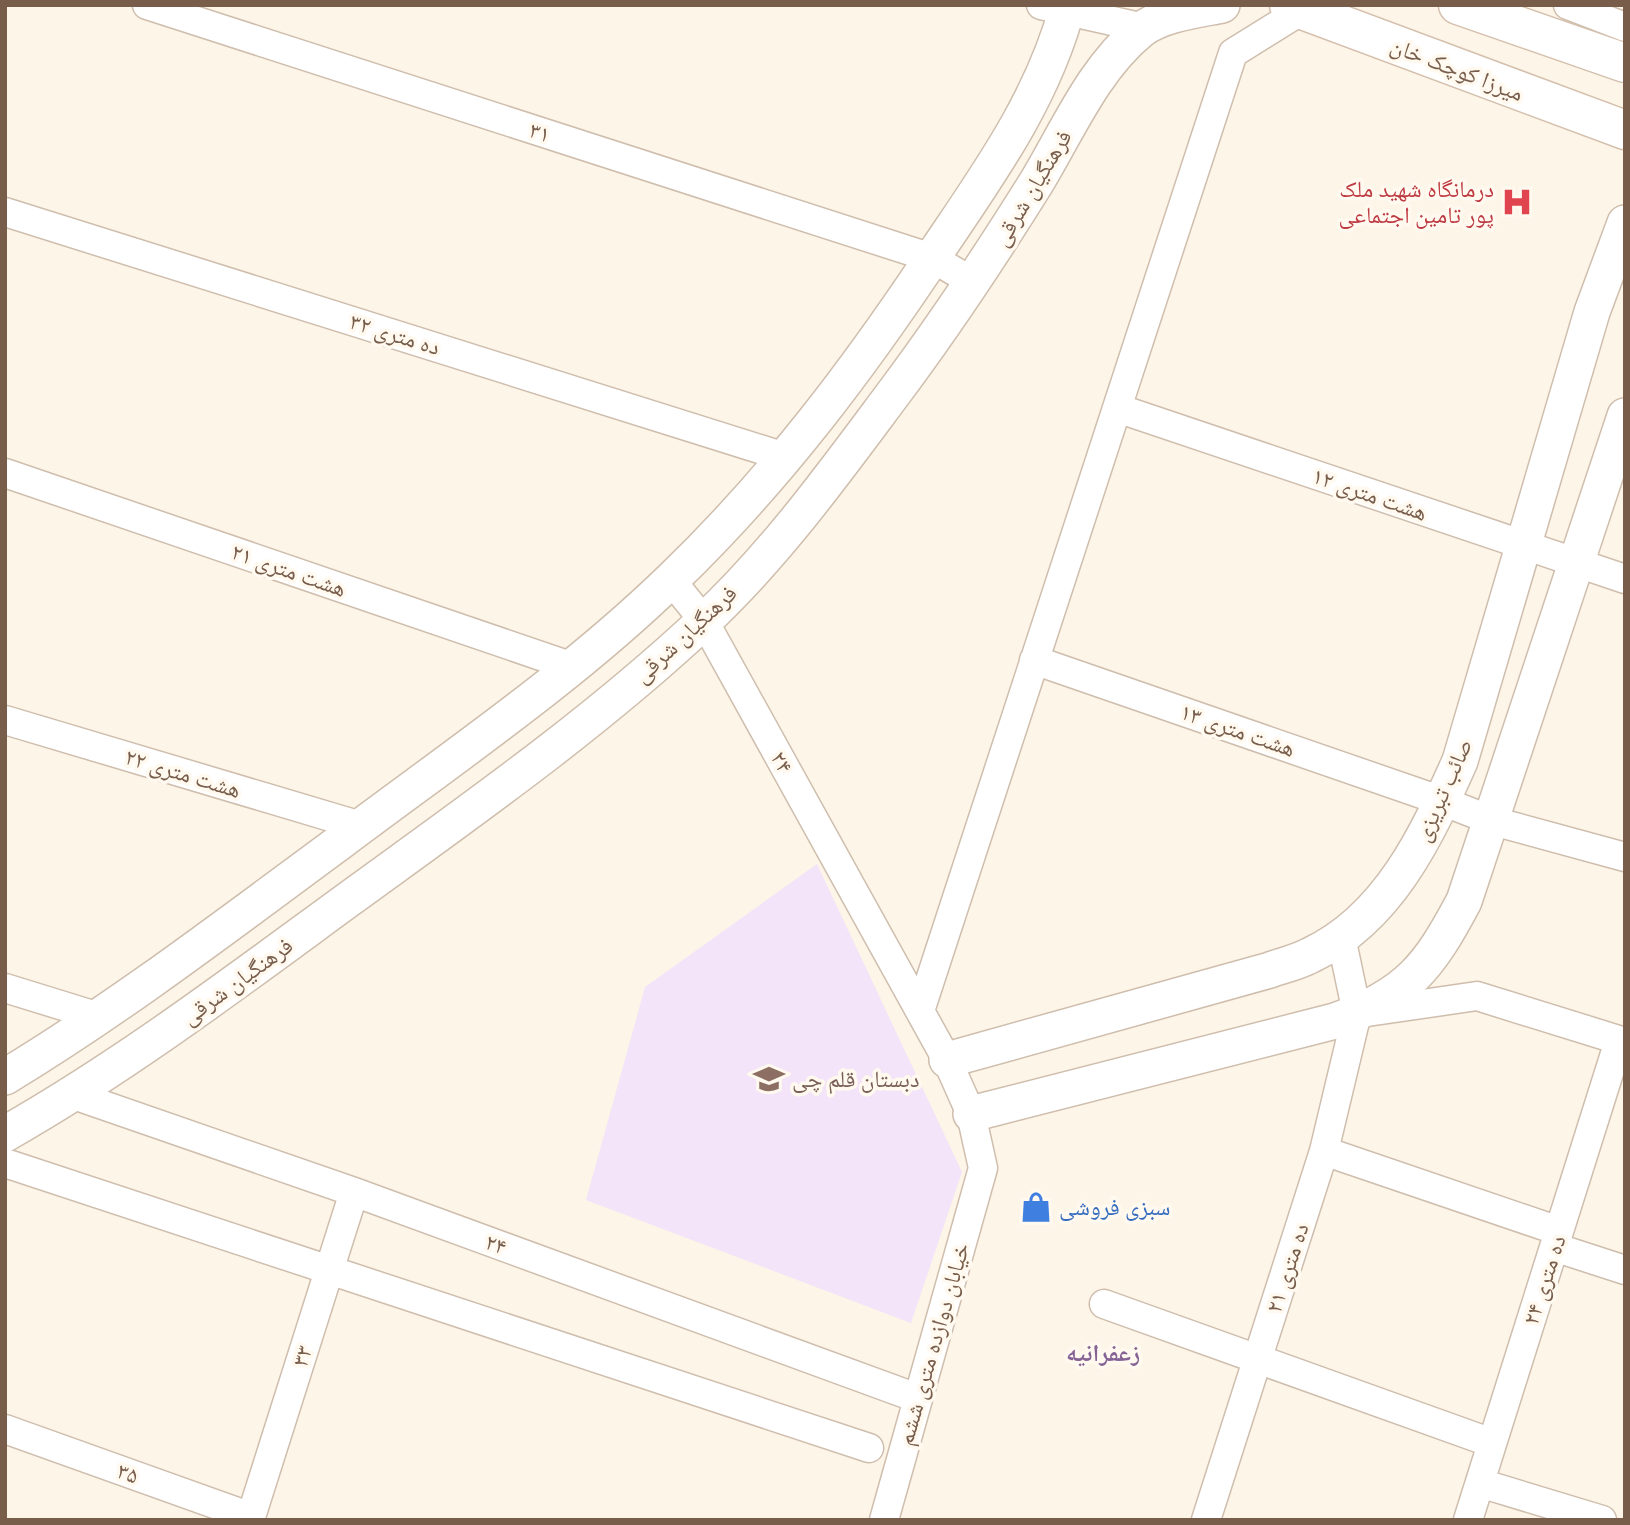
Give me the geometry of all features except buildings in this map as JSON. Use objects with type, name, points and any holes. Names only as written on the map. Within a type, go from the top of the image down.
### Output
[{"type":"main road","points":[[1458,5],[1625,63]]},
{"type":"main road","name":"میرزا کوچک خان","points":[[1296,8],[1625,130]]},
{"type":"street","name":"۳۱","points":[[147,5],[932,258],[973,282]]},
{"type":"street","name":"فرهنگیان شرقی","points":[[5,1134],[74,1095],[208,1003],[498,792],[586,724],[704,621],[770,551],[854,447],[973,282],[1112,61],[1144,28],[1187,12],[1222,5]]},
{"type":"street","points":[[1568,5],[1625,27]]},
{"type":"street","name":"فرهنگیان شرقی","points":[[5,1077],[140,990],[361,826],[573,667],[671,580],[733,517],[785,457],[880,337],[1004,150],[1029,105],[1048,69],[1058,8]]},
{"type":"street","points":[[1058,8],[1144,28]]},
{"type":"street","points":[[920,1011],[1233,53],[1296,8]]},
{"type":"street","points":[[1029,105],[1068,128]]},
{"type":"street","name":"ده متری ۳۲","points":[[5,212],[785,457]]},
{"type":"street","name":"صائب تبریزی","points":[[947,1060],[1270,970],[1312,955],[1341,937],[1396,884],[1442,801],[1460,761],[1592,312],[1625,223]]},
{"type":"street","name":"هشت متری ۱۲","points":[[1116,408],[1625,579]]},
{"type":"street","points":[[971,1114],[1286,1035],[1357,1013],[1390,998],[1415,977],[1442,942],[1464,901],[1493,821],[1625,416]]},
{"type":"street","name":"هشت متری ۲۱","points":[[5,473],[573,667]]},
{"type":"street","name":"۲۴","points":[[671,580],[704,621],[947,1060],[971,1114],[982,1168]]},
{"type":"street","name":"هشت متری ۱۳","points":[[1034,660],[1493,821]]},
{"type":"street","name":"هشت متری ۲۲","points":[[5,720],[361,826]]},
{"type":"street","points":[[1493,821],[1625,857]]},
{"type":"street","points":[[1341,937],[1357,1013]]},
{"type":"street","points":[[5,988],[99,1017]]},
{"type":"street","points":[[1357,1013],[1476,996],[1622,1041]]},
{"type":"street","name":"ده متری ۲۱","points":[[1206,1520],[1324,1151],[1357,1013]]},
{"type":"street","name":"ده متری ۲۴","points":[[1468,1520],[1622,1041]]},
{"type":"street","name":"۲۴","points":[[74,1095],[354,1192],[917,1398]]},
{"type":"street","points":[[1324,1151],[1557,1239],[1625,1270]]},
{"type":"street","points":[[5,1163],[869,1448]]},
{"type":"street","name":"خیابان دوازده متری ششم","points":[[884,1520],[982,1168]]},
{"type":"street","name":"۳۳","points":[[251,1518],[354,1192]]},
{"type":"street","points":[[1104,1304],[1259,1357],[1492,1443]]},
{"type":"street","name":"۳۵","points":[[5,1429],[251,1518]]},
{"type":"street","points":[[1480,1483],[1602,1520]]},
{"type":"shaded area","name":"دبستان قلم چی","points":[[817,864],[962,1172],[911,1323],[586,1200],[645,987]]},
{"type":"place","name":"درمانگاه شهید ملک پور تامین اجتماعی","points":[[1517,202]]},
{"type":"place","name":"دبستان قلم چی","points":[[769,1079]]},
{"type":"place","name":"سبزی فروشی","points":[[1036,1207]]},
{"type":"district","name":"زعفرانیه","points":[[1103,1353]]}]
